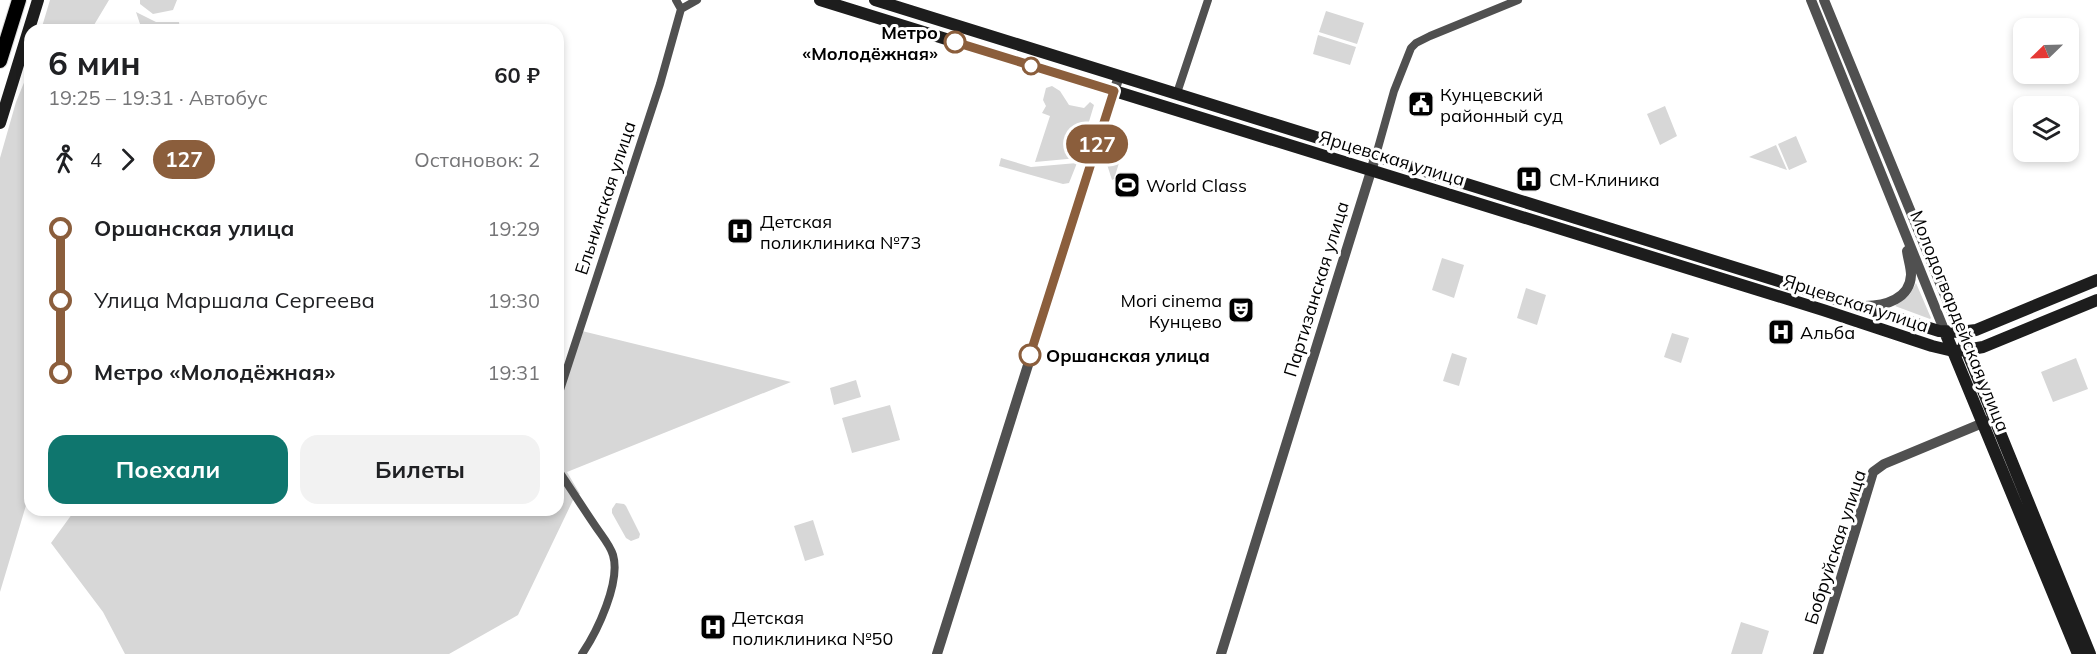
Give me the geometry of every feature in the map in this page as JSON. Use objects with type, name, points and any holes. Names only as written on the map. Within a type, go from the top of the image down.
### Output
[{"type":"main road","points":[[0,61],[19,0]]},
{"type":"main road","points":[[31,24],[38,0]]},
{"type":"main road","name":"Ярцевская улица","points":[[820,0],[1953,351],[1983,347],[2097,300]]},
{"type":"main road","name":"Ярцевская улица","points":[[875,0],[1945,332],[1960,332],[1983,327],[2097,280]]},
{"type":"main road","points":[[0,123],[24,45]]},
{"type":"main road","name":"Молодогвардейская улица","points":[[1945,332],[1988,421],[2090,654]]},
{"type":"main road","name":"Молодогвардейская улица","points":[[1960,332],[1988,421],[2078,654]]},
{"type":"street","points":[[676,0],[681,9],[697,0]]},
{"type":"street","points":[[1177,93],[1208,0]]},
{"type":"street","name":"Партизанская улица","points":[[1221,654],[1394,91],[1411,48],[1430,36],[1518,0]]},
{"type":"street","name":"Молодогвардейская улица","points":[[1811,0],[1945,332]]},
{"type":"street","name":"Молодогвардейская улица","points":[[1824,0],[1960,332]]},
{"type":"street","name":"Ельнинская улица","points":[[564,378],[660,84],[681,9]]},
{"type":"street","points":[[938,654],[1119,76]]},
{"type":"street","points":[[1862,306],[1887,304],[1898,298],[1907,288],[1911,273],[1904,233]]},
{"type":"street","name":"Бобруйская улица","points":[[1818,654],[1874,472],[1884,464],[1988,421]]},
{"type":"street","points":[[564,479],[612,552],[614,567],[608,603],[594,635],[582,654]]},
{"type":"shaded area","points":[[50,0],[109,0],[95,24],[43,24]]},
{"type":"shaded area","points":[[140,0],[177,0],[173,10],[153,14],[140,4]]},
{"type":"shaded area","points":[[1326,11],[1364,23],[1357,44],[1319,32]]},
{"type":"shaded area","points":[[136,12],[156,22],[179,22],[179,24],[140,24]]},
{"type":"shaded area","points":[[1318,35],[1356,47],[1350,65],[1313,54]]},
{"type":"shaded area","points":[[24,83],[24,512],[0,592],[0,158]]},
{"type":"shaded area","points":[[1052,86],[1060,91],[1069,105],[1084,108],[1090,102],[1094,105],[1078,158],[1035,162],[1050,116],[1042,113],[1046,106],[1043,100],[1046,88]]},
{"type":"shaded area","points":[[1665,106],[1677,136],[1660,145],[1647,114]]},
{"type":"shaded area","points":[[1796,136],[1807,162],[1789,170],[1778,144]]},
{"type":"shaded area","points":[[1108,142],[1123,150],[1112,180],[1104,155]]},
{"type":"shaded area","points":[[1776,145],[1787,170],[1749,157]]},
{"type":"shaded area","points":[[1001,158],[1031,167],[1077,163],[1069,183],[1063,184],[999,166]]},
{"type":"shaded area","points":[[1442,258],[1464,265],[1454,298],[1432,290]]},
{"type":"shaded area","points":[[1324,275],[1307,329],[1301,327],[1315,276]]},
{"type":"shaded area","points":[[1916,283],[1930,319],[1895,306],[1910,294]]},
{"type":"shaded area","points":[[1526,288],[1546,295],[1537,325],[1517,318]]},
{"type":"shaded area","points":[[582,331],[791,382],[567,472],[580,494],[574,498],[518,615],[449,654],[125,654],[103,612],[51,543],[71,516],[564,516],[564,380]]},
{"type":"shaded area","points":[[1672,333],[1689,338],[1681,363],[1664,357]]},
{"type":"shaded area","points":[[1452,353],[1467,358],[1459,386],[1443,381]]},
{"type":"shaded area","points":[[2076,358],[2088,389],[2053,402],[2041,372]]},
{"type":"shaded area","points":[[856,380],[861,397],[834,405],[830,388]]},
{"type":"shaded area","points":[[890,405],[900,440],[852,453],[842,418]]},
{"type":"shaded area","points":[[616,503],[626,506],[640,534],[639,538],[631,541],[626,538],[612,513]]},
{"type":"shaded area","points":[[813,520],[824,555],[805,561],[794,526]]},
{"type":"shaded area","points":[[1741,622],[1769,631],[1762,654],[1731,654]]},
{"type":"bus line","name":"127","points":[[955,42],[1114,91],[1030,355]]},
{"type":"place","name":"Метро «Молодёжная»","points":[[955,42]]},
{"type":"place","name":"Кунцевский районный суд","points":[[1421,104]]},
{"type":"place","name":"СМ-Клиника","points":[[1529,179]]},
{"type":"place","name":"World Class","points":[[1127,185]]},
{"type":"place","name":"Детская поликлиника №73","points":[[740,231]]},
{"type":"place","name":"Mori cinema Кунцево","points":[[1241,310]]},
{"type":"place","name":"Альба","points":[[1781,332]]},
{"type":"place","name":"Оршанская улица","points":[[1030,355]]},
{"type":"place","name":"Детская поликлиника №50","points":[[713,627]]}]
